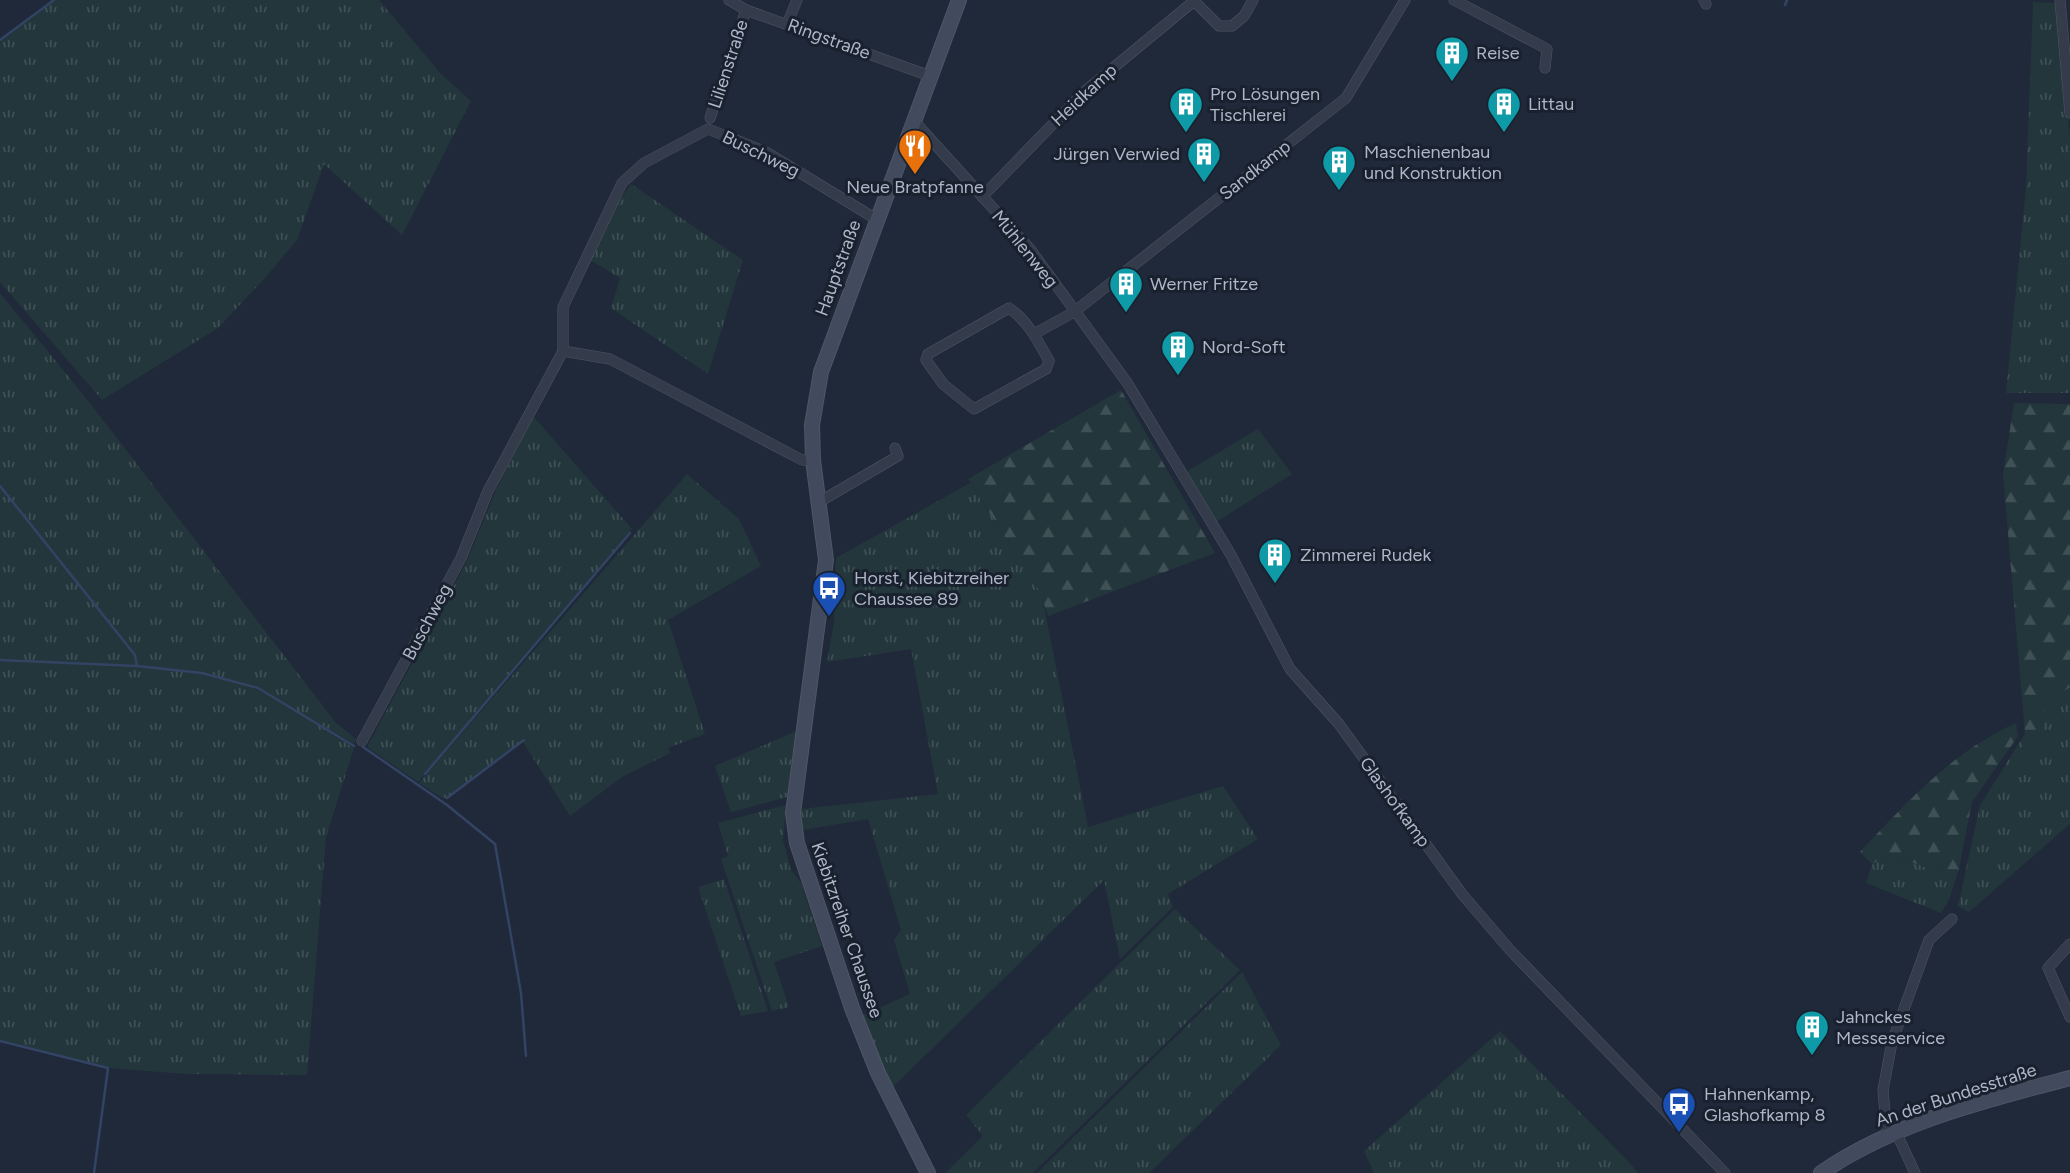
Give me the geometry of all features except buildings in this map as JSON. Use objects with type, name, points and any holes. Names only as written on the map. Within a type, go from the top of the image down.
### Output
[{"type":"street","name":"Ringstraße","points":[[729,0],[746,10],[930,76]]},
{"type":"street","points":[[787,24],[797,0]]},
{"type":"street","name":"Hauptstraße","points":[[827,561],[813,460],[812,425],[821,372],[959,0]]},
{"type":"street","points":[[1193,1],[1219,26],[1232,26],[1244,16],[1253,0]]},
{"type":"street","name":"Sandkamp","points":[[1034,334],[1074,313],[1346,98],[1405,0]]},
{"type":"street","points":[[1454,0],[1547,49],[1545,68]]},
{"type":"street","points":[[2060,0],[2070,113]]},
{"type":"street","name":"Heidkamp","points":[[982,197],[1084,92],[1193,1]]},
{"type":"street","name":"Lilienstraße","points":[[710,118],[746,10]]},
{"type":"street","name":"Mühlenweg","points":[[914,121],[1030,249],[1128,384]]},
{"type":"street","name":"Buschweg","points":[[362,741],[461,558],[488,491],[563,351],[563,307],[622,183],[644,163],[708,129],[766,152],[876,219]]},
{"type":"street","points":[[1009,308],[1019,314],[1034,334],[1049,360],[1046,369],[974,409],[943,384],[926,360],[928,354],[1009,308]]},
{"type":"street","points":[[563,351],[610,359],[802,460],[813,460]]},
{"type":"street","name":"Glashofkamp","points":[[1128,384],[1231,555],[1290,668],[1339,724],[1462,894],[1510,950],[1725,1173]]},
{"type":"street","points":[[818,502],[829,499],[898,456],[895,448]]},
{"type":"street","name":"Kiebitzreiher Chaussee","points":[[827,561],[794,797],[797,843],[849,1000],[878,1073],[928,1173]]},
{"type":"street","points":[[1915,1173],[1892,1134],[1883,1090],[1892,1042],[1929,940],[1952,919]]},
{"type":"street","points":[[2070,944],[2048,968],[2070,1017]]},
{"type":"street","name":"An der Bundesstraße","points":[[1821,1173],[1892,1134],[2009,1094],[2070,1079]]},
{"type":"green space","points":[[56,0],[379,0],[440,73],[471,101],[402,235],[324,164],[297,240],[218,328],[102,400],[0,282],[0,41]]},
{"type":"green space","points":[[2033,2],[2057,3],[2070,138],[2070,393],[2006,393],[2026,188]]},
{"type":"green space","points":[[631,184],[743,260],[708,374],[611,308],[620,278],[590,260],[608,217]]},
{"type":"green space","points":[[0,293],[86,398],[336,723],[356,739],[354,744],[258,688],[202,672],[138,665],[136,655],[0,485]]},
{"type":"green space","points":[[1121,390],[1215,553],[1048,616],[1040,592],[968,479]]},
{"type":"green space","points":[[2014,403],[2070,404],[2070,687],[2044,705],[2044,730],[2021,756],[2025,734],[2003,474]]},
{"type":"green space","points":[[533,416],[632,529],[418,782],[367,747],[466,563],[496,490]]},
{"type":"green space","points":[[1258,429],[1292,474],[1216,522],[1186,472]]},
{"type":"green space","points":[[687,474],[739,519],[761,566],[668,620],[705,734],[668,748],[670,753],[622,777],[570,816],[523,742],[525,739],[444,799],[419,783]]},
{"type":"green space","points":[[970,483],[1041,592],[1088,827],[1223,786],[1258,839],[1168,894],[1173,907],[1120,959],[1104,880],[892,1088],[863,1015],[910,994],[894,940],[901,930],[868,819],[802,830],[801,809],[938,794],[911,649],[827,662],[834,622],[836,558]]},
{"type":"green space","points":[[0,487],[134,655],[136,665],[0,660]]},
{"type":"green space","points":[[5,660],[168,668],[231,680],[283,703],[354,748],[326,837],[307,1075],[186,1074],[109,1068],[0,1040],[0,662]]},
{"type":"green space","points":[[2070,687],[2070,824],[1969,912],[1958,906],[1980,805],[2025,734],[2022,755],[2043,705]]},
{"type":"green space","points":[[2016,723],[2018,736],[1972,802],[1959,869],[1932,870],[1891,854],[1872,864],[1860,852],[1913,797],[1951,763]]},
{"type":"green space","points":[[797,731],[787,797],[731,812],[715,766]]},
{"type":"green space","points":[[786,805],[783,840],[791,870],[801,883],[822,946],[774,962],[789,1007],[772,1011],[721,859],[728,856],[718,823]]},
{"type":"green space","points":[[1891,854],[1932,870],[1959,869],[1949,900],[1941,913],[1866,883],[1872,864]]},
{"type":"green space","points":[[724,879],[768,1011],[741,1016],[698,887]]},
{"type":"green space","points":[[1175,909],[1240,970],[1033,1173],[945,1173],[983,1136],[966,1115]]},
{"type":"green space","points":[[1242,972],[1281,1045],[1149,1173],[1037,1173]]},
{"type":"green space","points":[[1500,1031],[1638,1173],[1374,1173],[1364,1151]]},
{"type":"waterway","points":[[0,40],[54,0]]},
{"type":"waterway","points":[[1785,5],[1787,0]]},
{"type":"waterway","points":[[0,486],[135,655],[137,666]]},
{"type":"waterway","points":[[425,774],[630,533]]},
{"type":"waterway","points":[[0,660],[137,666],[202,673],[258,688],[354,746]]},
{"type":"waterway","points":[[447,798],[524,740]]},
{"type":"waterway","points":[[363,747],[447,805],[495,844],[521,993],[526,1056]]},
{"type":"waterway","points":[[0,1041],[108,1068],[94,1173]]},
{"type":"place","name":"Reise","points":[[1452,83]]},
{"type":"place","name":"Pro Lösungen Tischlerei","points":[[1186,134]]},
{"type":"place","name":"Littau","points":[[1504,134]]},
{"type":"place","name":"Neue Bratpfanne","points":[[915,176]]},
{"type":"place","name":"Jürgen Verwied","points":[[1204,184]]},
{"type":"place","name":"Maschienenbau und Konstruktion","points":[[1339,192]]},
{"type":"place","name":"Werner Fritze","points":[[1126,314]]},
{"type":"place","name":"Nord-Soft","points":[[1178,377]]},
{"type":"place","name":"Zimmerei Rudek","points":[[1275,585]]},
{"type":"place","name":"Horst, Kiebitzreiher Chaussee 89","points":[[829,618]]},
{"type":"place","name":"Jahnckes Messeservice","points":[[1812,1057]]},
{"type":"place","name":"Hahnenkamp, Glashofkamp 8","points":[[1679,1134]]}]
